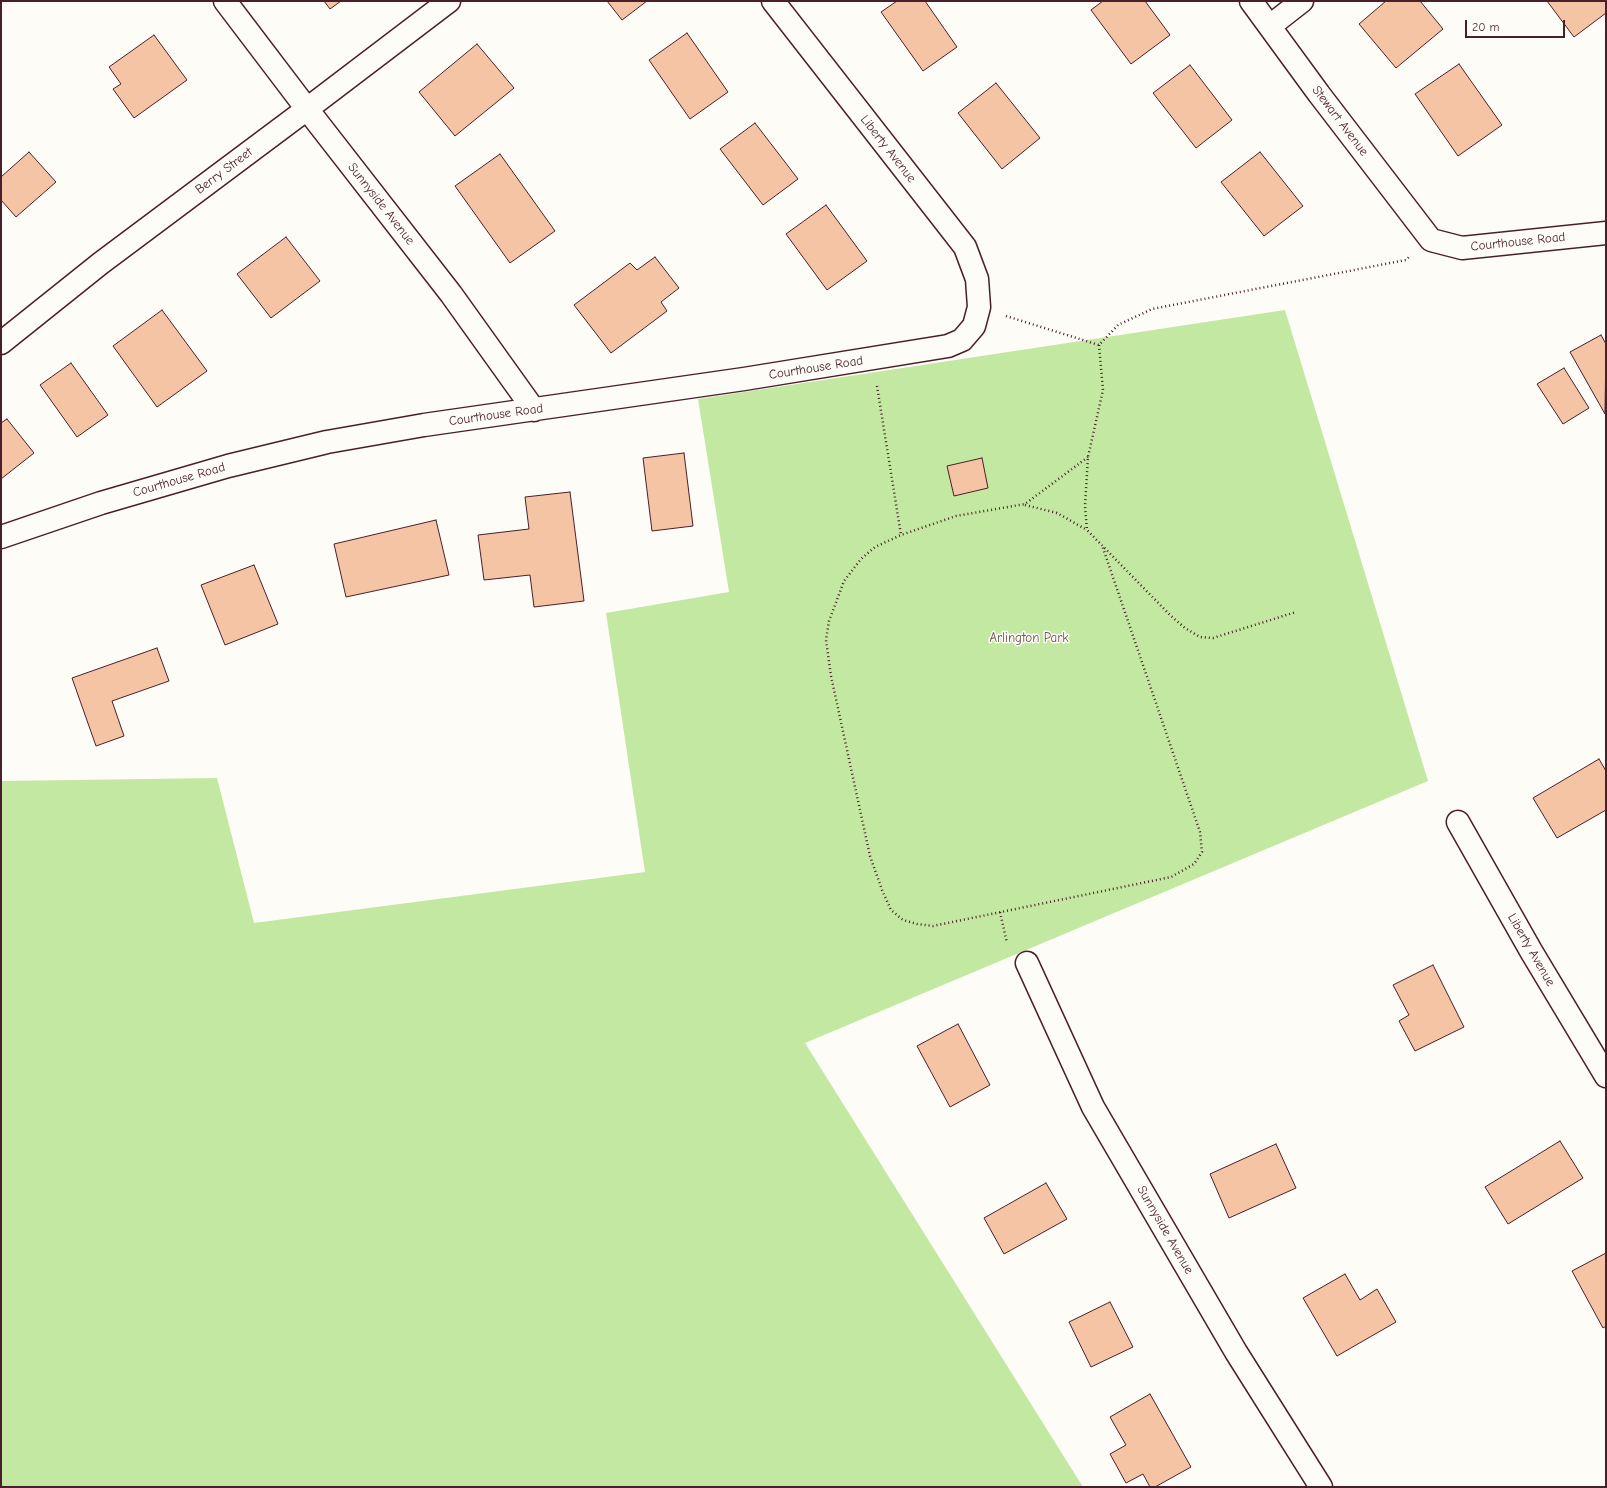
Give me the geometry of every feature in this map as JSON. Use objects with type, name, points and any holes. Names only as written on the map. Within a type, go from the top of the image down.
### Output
[{"type":"street","name":"Sunnyside Avenue","points":[[225,1],[451,294],[534,410]]},
{"type":"street","name":"Berry Street","points":[[1,343],[101,263],[449,1]]},
{"type":"street","name":"Liberty Avenue","points":[[773,1],[965,247],[977,279],[979,307]]},
{"type":"street","name":"Stewart Avenue","points":[[1251,1],[1319,94],[1431,240]]},
{"type":"street","points":[[1270,26],[1302,1]]},
{"type":"street","name":"Courthouse Road","points":[[1431,240],[1462,248],[1606,233]]},
{"type":"street","name":"Courthouse Road","points":[[1,537],[101,503],[228,466],[327,442],[416,426],[736,380],[948,346],[962,340],[974,326],[979,307]]},
{"type":"street","name":"Liberty Avenue","points":[[1458,822],[1531,951],[1606,1076]]},
{"type":"street","name":"Sunnyside Avenue","points":[[1026,963],[1093,1107],[1236,1352],[1321,1487]]},
{"type":"path","points":[[1087,530],[1085,506],[1088,457],[1103,390],[1099,345],[1118,325],[1152,309],[1406,260],[1431,240]]},
{"type":"path","points":[[979,307],[1099,345]]},
{"type":"path","points":[[872,358],[901,535]]},
{"type":"path","points":[[1025,504],[1088,457]]},
{"type":"path","points":[[1102,545],[1200,832],[1202,852],[1194,864],[1171,877],[933,926],[903,920],[891,910],[870,856],[831,676],[826,640],[829,620],[844,581],[861,559],[875,547],[901,535],[956,516],[1025,504],[1057,513],[1087,530],[1102,545],[1171,616],[1185,628],[1200,637],[1213,638],[1296,612]]},
{"type":"green space","name":"Arlington Park","points":[[1285,310],[1428,781],[805,1043],[1083,1487],[1,1487],[1,781],[217,778],[254,923],[645,872],[606,613],[729,592],[698,399]]},
{"type":"building","points":[[324,1],[341,1],[330,9]]},
{"type":"building","points":[[607,1],[647,1],[622,20]]},
{"type":"building","points":[[897,1],[925,1],[957,47],[923,71],[881,12]]},
{"type":"building","points":[[1103,1],[1145,1],[1170,35],[1131,64],[1091,10]]},
{"type":"building","points":[[1386,1],[1420,1],[1443,29],[1396,68],[1359,24]]},
{"type":"building","points":[[1547,1],[1606,1],[1606,13],[1574,37]]},
{"type":"building","points":[[687,33],[728,92],[690,119],[649,60]]},
{"type":"building","points":[[154,35],[187,80],[134,118],[113,89],[121,84],[109,67]]},
{"type":"building","points":[[477,44],[514,88],[455,136],[419,92]]},
{"type":"building","points":[[1459,64],[1502,125],[1458,156],[1415,94]]},
{"type":"building","points":[[1190,65],[1232,120],[1196,148],[1153,93]]},
{"type":"building","points":[[996,83],[1040,138],[1002,169],[958,113]]},
{"type":"building","points":[[755,123],[798,179],[763,205],[720,149]]},
{"type":"building","points":[[29,152],[56,182],[16,217],[1,200],[1,177]]},
{"type":"building","points":[[1260,152],[1303,206],[1264,236],[1221,182]]},
{"type":"building","points":[[500,154],[555,231],[510,263],[455,186]]},
{"type":"building","points":[[826,205],[867,261],[827,290],[786,234]]},
{"type":"building","points":[[286,237],[320,281],[271,318],[237,274]]},
{"type":"building","points":[[655,257],[679,288],[661,302],[667,311],[611,353],[574,305],[630,263],[637,270]]},
{"type":"building","points":[[162,310],[207,371],[157,407],[113,346]]},
{"type":"building","points":[[1601,335],[1606,344],[1605,414],[1570,352]]},
{"type":"building","points":[[71,363],[108,415],[77,437],[40,385]]},
{"type":"building","points":[[1564,368],[1589,408],[1563,424],[1537,384]]},
{"type":"building","points":[[7,419],[34,453],[1,479],[1,423]]},
{"type":"building","points":[[684,453],[693,526],[652,531],[643,458]]},
{"type":"building","points":[[982,458],[988,488],[954,496],[947,466]]},
{"type":"building","points":[[570,492],[584,601],[534,607],[530,575],[484,580],[478,535],[529,529],[525,497]]},
{"type":"building","points":[[436,520],[449,575],[346,597],[334,544]]},
{"type":"building","points":[[254,565],[278,624],[225,645],[201,585]]},
{"type":"building","points":[[157,648],[169,681],[112,701],[124,736],[96,746],[72,678]]},
{"type":"building","points":[[1599,759],[1606,771],[1606,810],[1557,838],[1533,798]]},
{"type":"building","points":[[1433,965],[1464,1027],[1415,1051],[1399,1021],[1409,1015],[1393,985]]},
{"type":"building","points":[[958,1024],[990,1085],[950,1107],[917,1046]]},
{"type":"building","points":[[1560,1141],[1583,1178],[1508,1224],[1485,1187]]},
{"type":"building","points":[[1276,1144],[1296,1188],[1229,1218],[1210,1174]]},
{"type":"building","points":[[1046,1183],[1067,1219],[1004,1254],[984,1218]]},
{"type":"building","points":[[1606,1253],[1606,1326],[1603,1328],[1572,1271]]},
{"type":"building","points":[[1345,1274],[1360,1300],[1377,1289],[1396,1322],[1337,1356],[1303,1298]]},
{"type":"building","points":[[1110,1302],[1133,1347],[1091,1367],[1069,1322]]},
{"type":"building","points":[[1150,1394],[1191,1467],[1155,1487],[1150,1487],[1143,1474],[1126,1483],[1110,1454],[1126,1445],[1110,1417]]}]
